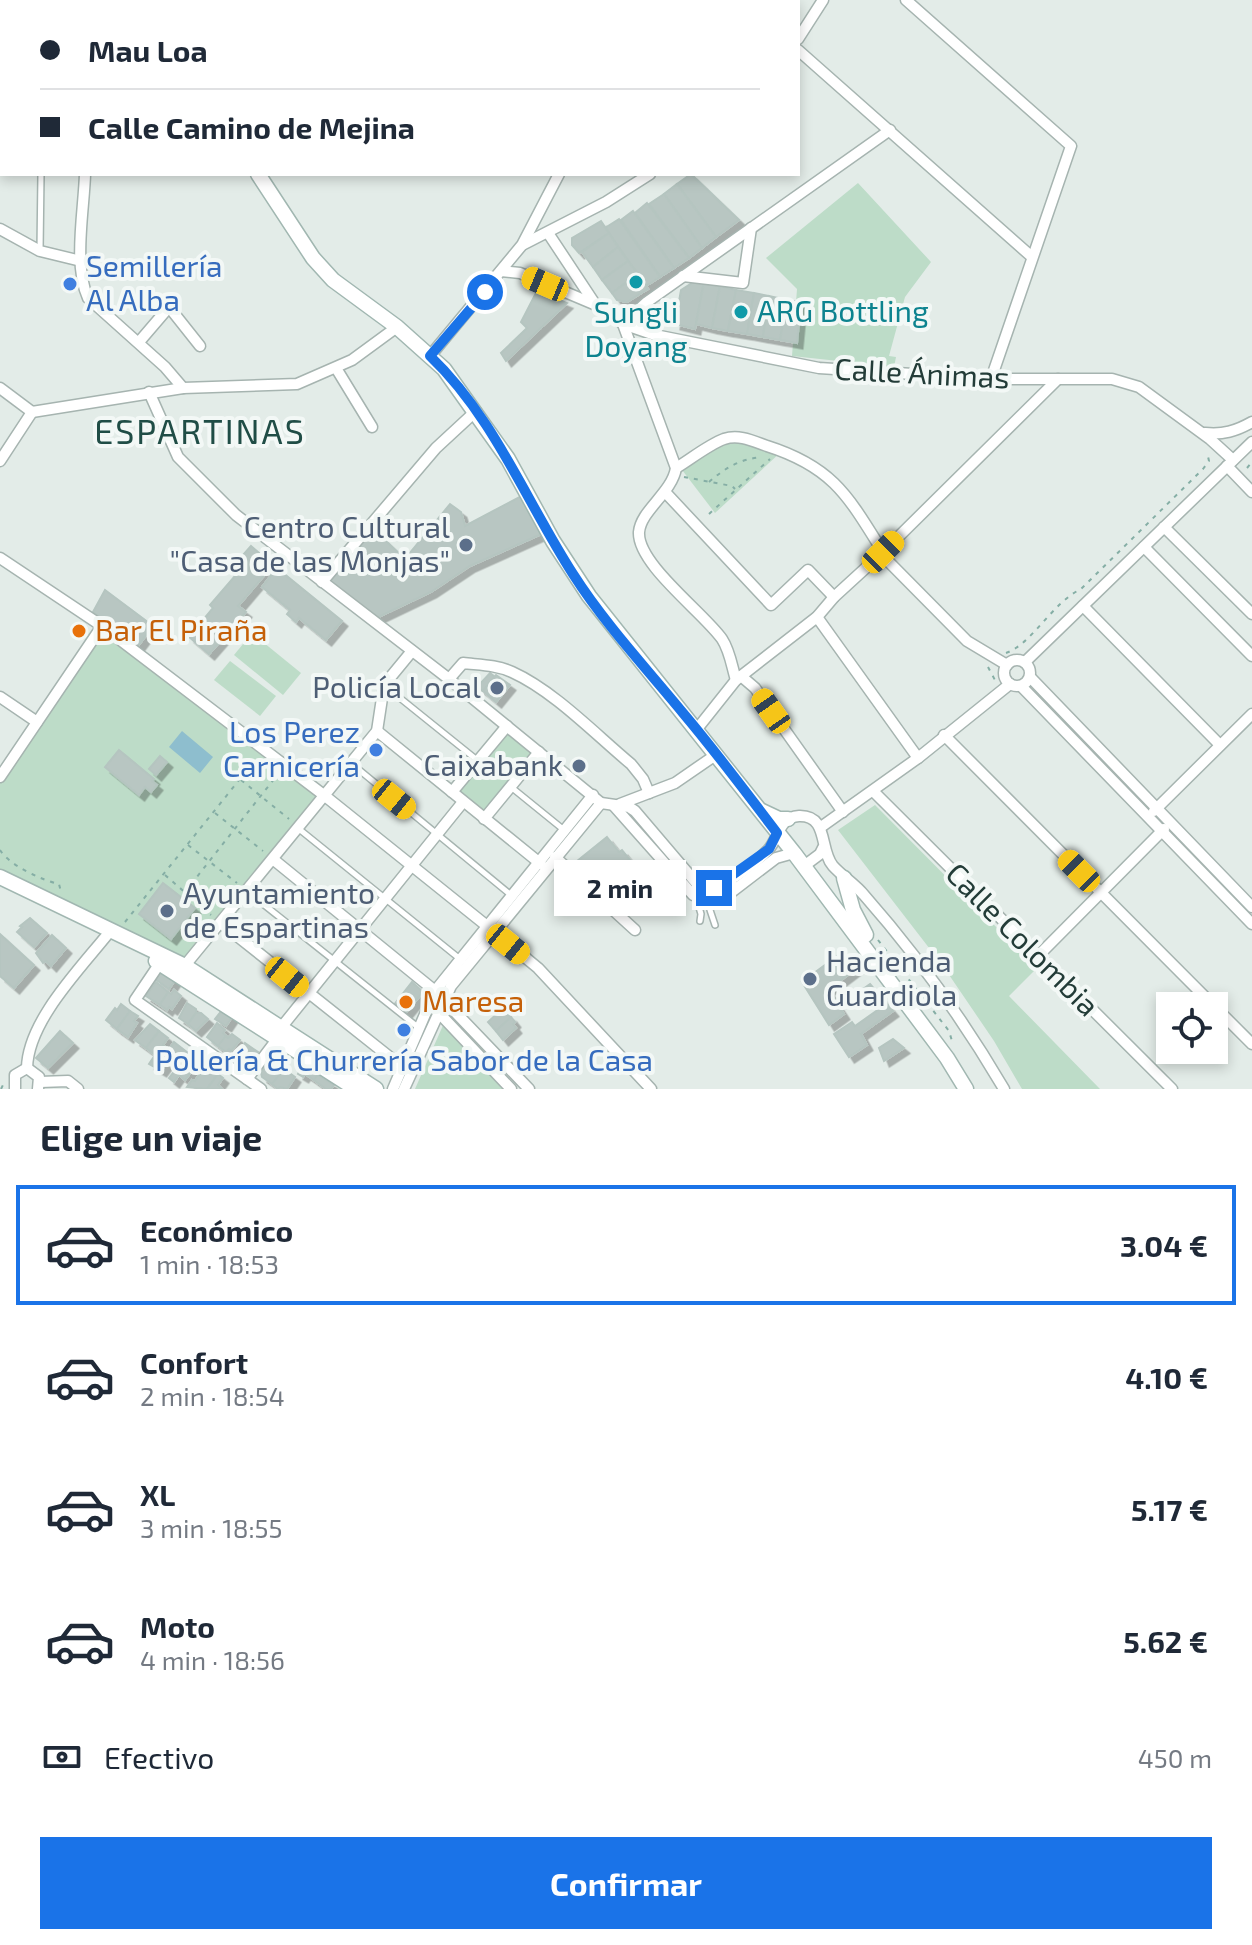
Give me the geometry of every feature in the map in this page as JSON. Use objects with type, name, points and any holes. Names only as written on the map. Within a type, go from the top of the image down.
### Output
[{"type":"main road","points":[[259,176],[313,258],[333,280],[397,327],[444,369],[508,459],[573,574],[612,628],[717,754],[950,1052]]},
{"type":"main road","points":[[759,809],[779,819],[788,819]]},
{"type":"main road","points":[[0,877],[182,970],[376,1089]]},
{"type":"main road","points":[[844,878],[859,926],[940,1036],[966,1089]]},
{"type":"main road","points":[[0,887],[111,933],[160,963],[182,970]]},
{"type":"main road","points":[[280,1032],[356,1089]]},
{"type":"street","points":[[800,36],[823,0]]},
{"type":"street","points":[[906,0],[1071,146],[991,379]]},
{"type":"street","points":[[800,52],[1032,257]]},
{"type":"street","points":[[843,812],[755,688],[739,678],[722,640],[674,589],[643,548],[639,533],[643,521],[674,479],[676,468],[623,324],[647,302],[890,130]]},
{"type":"street","points":[[85,176],[81,261],[82,285],[88,298],[139,342],[183,388]]},
{"type":"street","points":[[430,356],[522,245],[558,176]]},
{"type":"street","points":[[522,245],[606,202],[647,176]]},
{"type":"street","points":[[683,276],[743,283],[751,228]]},
{"type":"street","points":[[0,229],[40,251],[81,261]]},
{"type":"street","name":"Calle Ánimas","points":[[548,233],[596,305]]},
{"type":"street","name":"Calle Ánimas","points":[[501,271],[520,273],[596,305],[623,324],[655,335],[819,368],[991,379],[1112,379],[1139,387],[1200,432],[1252,492]]},
{"type":"street","points":[[139,342],[169,307],[200,346]]},
{"type":"street","points":[[0,388],[32,412],[183,388],[297,384],[336,368],[372,348],[397,327]]},
{"type":"street","points":[[336,368],[372,427]]},
{"type":"street","points":[[697,729],[739,678],[817,617],[1058,379]]},
{"type":"street","points":[[149,392],[178,457],[236,515],[449,679],[597,799],[635,811],[705,896]]},
{"type":"street","points":[[322,582],[436,448],[476,411]]},
{"type":"street","points":[[0,461],[32,412]]},
{"type":"street","points":[[1200,432],[1217,434],[1235,431],[1252,422]]},
{"type":"street","points":[[1025,662],[1248,445],[1235,431]]},
{"type":"street","points":[[676,468],[723,439],[738,437],[793,454],[814,466],[837,484],[882,553],[967,641],[1007,665]]},
{"type":"street","points":[[665,492],[771,605],[808,570],[834,597]]},
{"type":"street","points":[[1164,527],[1252,614]]},
{"type":"street","points":[[1144,547],[1252,656]]},
{"type":"street","points":[[0,558],[102,626],[413,865],[538,968],[651,1089]]},
{"type":"street","points":[[1083,606],[1220,745]]},
{"type":"street","points":[[817,617],[918,758]]},
{"type":"street","points":[[0,777],[102,626]]},
{"type":"street","points":[[182,970],[377,731],[384,685],[412,651]]},
{"type":"street","points":[[1252,907],[1030,677],[1030,668],[1025,662],[1014,660],[1007,665],[1004,675],[1252,924]]},
{"type":"street","points":[[449,679],[463,663],[495,667],[537,686],[631,764],[649,793]]},
{"type":"street","points":[[821,827],[918,758],[944,735],[1030,677]]},
{"type":"street","points":[[0,697],[37,722]]},
{"type":"street","points":[[1147,817],[1252,714]]},
{"type":"street","points":[[452,792],[507,726]]},
{"type":"street","points":[[377,731],[542,865]]},
{"type":"street","points":[[944,735],[1200,992]]},
{"type":"street","points":[[484,819],[539,752]]},
{"type":"street","points":[[614,806],[675,783],[717,754]]},
{"type":"street","name":"Calle Colombia","points":[[873,791],[1172,1089]]},
{"type":"street","points":[[404,1089],[406,1070],[419,1028],[460,959],[491,929],[542,865],[564,830],[597,799]]},
{"type":"street","points":[[393,1089],[438,1012],[440,995],[456,979],[512,895],[542,865],[555,857],[597,799]]},
{"type":"street","points":[[247,1079],[308,994],[463,802]]},
{"type":"street","points":[[705,896],[769,849],[788,819],[801,816],[821,827],[825,841],[820,854],[804,866]]},
{"type":"street","points":[[1038,956],[1171,822]]},
{"type":"street","points":[[823,848],[829,861],[862,892],[912,955],[985,1057],[1004,1089]]},
{"type":"street","points":[[705,896],[725,897],[776,858],[794,853]]},
{"type":"street","points":[[555,857],[635,930]]},
{"type":"street","points":[[274,860],[440,995],[529,1089]]},
{"type":"street","points":[[222,924],[406,1070]]},
{"type":"street","points":[[27,1068],[27,1054],[63,990],[111,933]]},
{"type":"street","points":[[160,963],[135,1000],[261,1089]]},
{"type":"street","points":[[438,1012],[511,1089]]},
{"type":"street","points":[[1228,1020],[1252,1044]]},
{"type":"street","points":[[8,1087],[18,1071],[27,1068],[36,1072],[39,1085],[68,1081],[78,1089]]},
{"type":"lane","points":[[40,251],[41,176]]},
{"type":"lane","points":[[384,685],[478,760]]},
{"type":"lane","points":[[351,764],[512,895]]},
{"type":"lane","points":[[510,787],[564,830]]},
{"type":"lane","points":[[300,828],[460,959]]},
{"type":"lane","points":[[248,892],[333,963],[419,1028]]},
{"type":"lane","points":[[700,921],[705,896]]},
{"type":"lane","points":[[705,896],[715,925]]},
{"type":"path","points":[[709,482],[733,464],[747,459],[771,458],[709,514]]},
{"type":"path","points":[[684,477],[732,486],[736,490]]},
{"type":"path","points":[[111,933],[164,874],[264,750]]},
{"type":"path","points":[[185,892],[285,766]]},
{"type":"path","points":[[240,780],[300,828]]},
{"type":"path","points":[[214,812],[274,860]]},
{"type":"path","points":[[187,845],[248,892]]},
{"type":"path","points":[[0,850],[7,859],[31,874],[59,884],[62,890],[55,903]]},
{"type":"path","points":[[164,874],[222,924]]},
{"type":"path","points":[[872,932],[949,1031],[950,1052]]},
{"type":"green space","points":[[858,183],[931,262],[905,297],[889,356],[896,357],[894,367],[792,356],[797,289],[766,258]]},
{"type":"green space","points":[[738,437],[782,451],[715,513],[679,466]]},
{"type":"green space","points":[[102,626],[325,796],[185,966],[0,877],[0,777]]},
{"type":"green space","points":[[252,633],[301,673],[283,695],[234,655]]},
{"type":"green space","points":[[230,661],[276,696],[260,716],[214,680]]},
{"type":"green space","points":[[507,726],[539,752],[484,819],[452,792]]},
{"type":"green space","points":[[875,805],[1037,968],[1009,996],[1100,1089],[1022,1089],[943,966],[838,830]]},
{"type":"green space","points":[[444,1023],[506,1089],[415,1089]]},
{"type":"water","points":[[182,731],[213,757],[200,773],[169,747]]},
{"type":"building","points":[[693,176],[739,220],[716,237],[677,184]]},
{"type":"building","points":[[677,184],[716,237],[702,248],[664,194]]},
{"type":"building","points":[[664,194],[702,248],[689,258],[649,204]]},
{"type":"building","points":[[647,203],[689,258],[674,268],[635,213]]},
{"type":"building","points":[[633,211],[674,268],[660,277],[621,220]]},
{"type":"building","points":[[619,219],[660,277],[646,286],[605,228]]},
{"type":"building","points":[[601,221],[609,233],[579,253],[572,245],[572,238]]},
{"type":"building","points":[[609,233],[618,247],[593,267],[582,252]]},
{"type":"building","points":[[618,247],[628,261],[602,280],[593,267]]},
{"type":"building","points":[[628,261],[638,274],[612,293],[602,280]]},
{"type":"building","name":"Sungli Doyang","points":[[638,274],[648,289],[627,302],[617,300],[612,293]]},
{"type":"building","points":[[695,281],[704,282],[695,329],[675,324],[681,290]]},
{"type":"building","points":[[704,282],[720,286],[712,328],[696,324]]},
{"type":"building","points":[[720,286],[736,290],[728,331],[712,328]]},
{"type":"building","name":"ARG Bottling","points":[[736,290],[754,293],[747,334],[728,331]]},
{"type":"building","points":[[537,291],[567,303],[506,361],[501,353],[527,328],[521,322]]},
{"type":"building","points":[[754,293],[769,296],[763,337],[747,334]]},
{"type":"building","points":[[769,296],[787,300],[780,340],[763,337]]},
{"type":"building","points":[[787,300],[801,302],[797,343],[780,340]]},
{"type":"building","name":"Centro Cultural \"Casa de las Monjas\"","points":[[527,493],[548,531],[470,566],[431,592],[372,620],[322,582],[369,525],[405,559],[450,504],[461,512],[465,526]]},
{"type":"building","points":[[251,546],[273,565],[238,606],[246,612],[209,654],[189,637],[213,608],[210,605],[235,576],[229,571]]},
{"type":"building","points":[[277,568],[342,621],[326,640],[299,618],[296,622],[287,614],[290,610],[262,587]]},
{"type":"building","points":[[105,590],[153,626],[138,646],[93,612]]},
{"type":"building","points":[[490,673],[495,677],[483,691],[477,687]]},
{"type":"building","name":"Policía Local","points":[[496,675],[510,685],[496,702],[483,691]]},
{"type":"building","points":[[119,750],[154,779],[152,781],[157,785],[151,792],[145,787],[139,795],[105,767]]},
{"type":"building","points":[[160,756],[167,762],[156,775],[149,769]]},
{"type":"building","points":[[607,837],[643,876],[639,878],[646,886],[632,896],[606,862],[587,877],[576,862]]},
{"type":"building","name":"Ayuntamiento de Espartinas","points":[[163,883],[195,908],[171,939],[139,914]]},
{"type":"building","points":[[30,918],[47,933],[34,947],[17,932]]},
{"type":"building","points":[[0,934],[34,965],[14,988],[0,976]]},
{"type":"building","points":[[52,935],[66,948],[51,966],[46,961],[43,963],[36,953]]},
{"type":"building","points":[[844,951],[857,968],[828,990],[844,1014],[829,1025],[802,982]]},
{"type":"building","points":[[161,970],[175,980],[169,989],[155,979]]},
{"type":"building","points":[[156,982],[168,992],[160,1005],[146,996]]},
{"type":"building","name":"Maresa","points":[[412,982],[423,992],[404,1015],[393,1006]]},
{"type":"building","points":[[870,984],[893,1011],[861,1034],[867,1045],[849,1057],[834,1034],[852,1022],[855,1026],[879,1009],[863,989]]},
{"type":"building","points":[[174,990],[181,996],[172,1009],[169,1007],[167,1010],[160,1005],[168,992],[171,994]]},
{"type":"building","points":[[187,1003],[196,1009],[188,1024],[179,1018]]},
{"type":"building","points":[[121,1004],[130,1011],[117,1029],[106,1020]]},
{"type":"building","points":[[222,1010],[232,1017],[226,1026],[215,1019]]},
{"type":"building","points":[[501,1010],[511,1017],[496,1031],[488,1022]]},
{"type":"building","points":[[130,1011],[138,1016],[128,1037],[117,1029]]},
{"type":"building","points":[[196,1013],[208,1019],[196,1031],[188,1024]]},
{"type":"building","points":[[511,1017],[516,1028],[503,1040],[496,1031]]},
{"type":"building","points":[[217,1023],[225,1030],[223,1033],[226,1036],[218,1046],[207,1037]]},
{"type":"building","points":[[150,1024],[159,1031],[146,1048],[135,1040]]},
{"type":"building","points":[[60,1031],[73,1043],[48,1068],[36,1058]]},
{"type":"building","points":[[159,1031],[168,1038],[163,1045],[169,1049],[156,1068],[149,1064],[155,1055],[146,1048]]},
{"type":"building","points":[[232,1034],[240,1040],[231,1051],[226,1052],[218,1046]]},
{"type":"building","points":[[893,1039],[904,1048],[884,1061],[879,1048]]},
{"type":"building","points":[[174,1042],[188,1053],[176,1069],[167,1063],[161,1071],[156,1068]]},
{"type":"building","points":[[245,1043],[258,1052],[247,1067],[234,1058]]},
{"type":"building","points":[[188,1053],[197,1059],[191,1066],[194,1068],[185,1080],[179,1075],[174,1082],[169,1078]]},
{"type":"building","points":[[270,1059],[284,1069],[272,1084],[262,1077],[261,1072]]},
{"type":"building","points":[[303,1065],[318,1075],[314,1080],[305,1074],[303,1077],[298,1074]]},
{"type":"building","points":[[209,1068],[218,1074],[207,1089],[187,1087],[200,1073],[205,1075]]},
{"type":"building","points":[[284,1069],[295,1077],[287,1089],[278,1089],[272,1084]]},
{"type":"building","points":[[218,1074],[223,1078],[218,1085],[222,1089],[207,1089]]},
{"type":"building","points":[[318,1075],[334,1085],[331,1089],[314,1080]]},
{"type":"place","name":"Sungli Doyang","points":[[636,282]]},
{"type":"place","name":"Semillería Al Alba","points":[[70,284]]},
{"type":"place","name":"ARG Bottling","points":[[741,312]]},
{"type":"place","name":"Centro Cultural \"Casa de las Monjas\"","points":[[466,545]]},
{"type":"place","name":"Bar El Piraña","points":[[79,631]]},
{"type":"place","name":"Policía Local","points":[[497,688]]},
{"type":"place","name":"Los Perez Carnicería","points":[[376,750]]},
{"type":"place","name":"Caixabank","points":[[579,766]]},
{"type":"place","name":"Ayuntamiento de Espartinas","points":[[167,911]]},
{"type":"place","name":"Hacienda Guardiola","points":[[810,979]]},
{"type":"place","name":"Maresa","points":[[406,1002]]},
{"type":"place","name":"Pollería & Churrería Sabor de la Casa","points":[[404,1030]]},
{"type":"district","name":"ESPARTINAS","points":[[200,432]]},
{"type":"route","points":[[485,292],[430,356],[476,411],[508,459],[573,574],[612,628],[697,729],[777,833],[769,849],[724,884],[714,888]]}]
